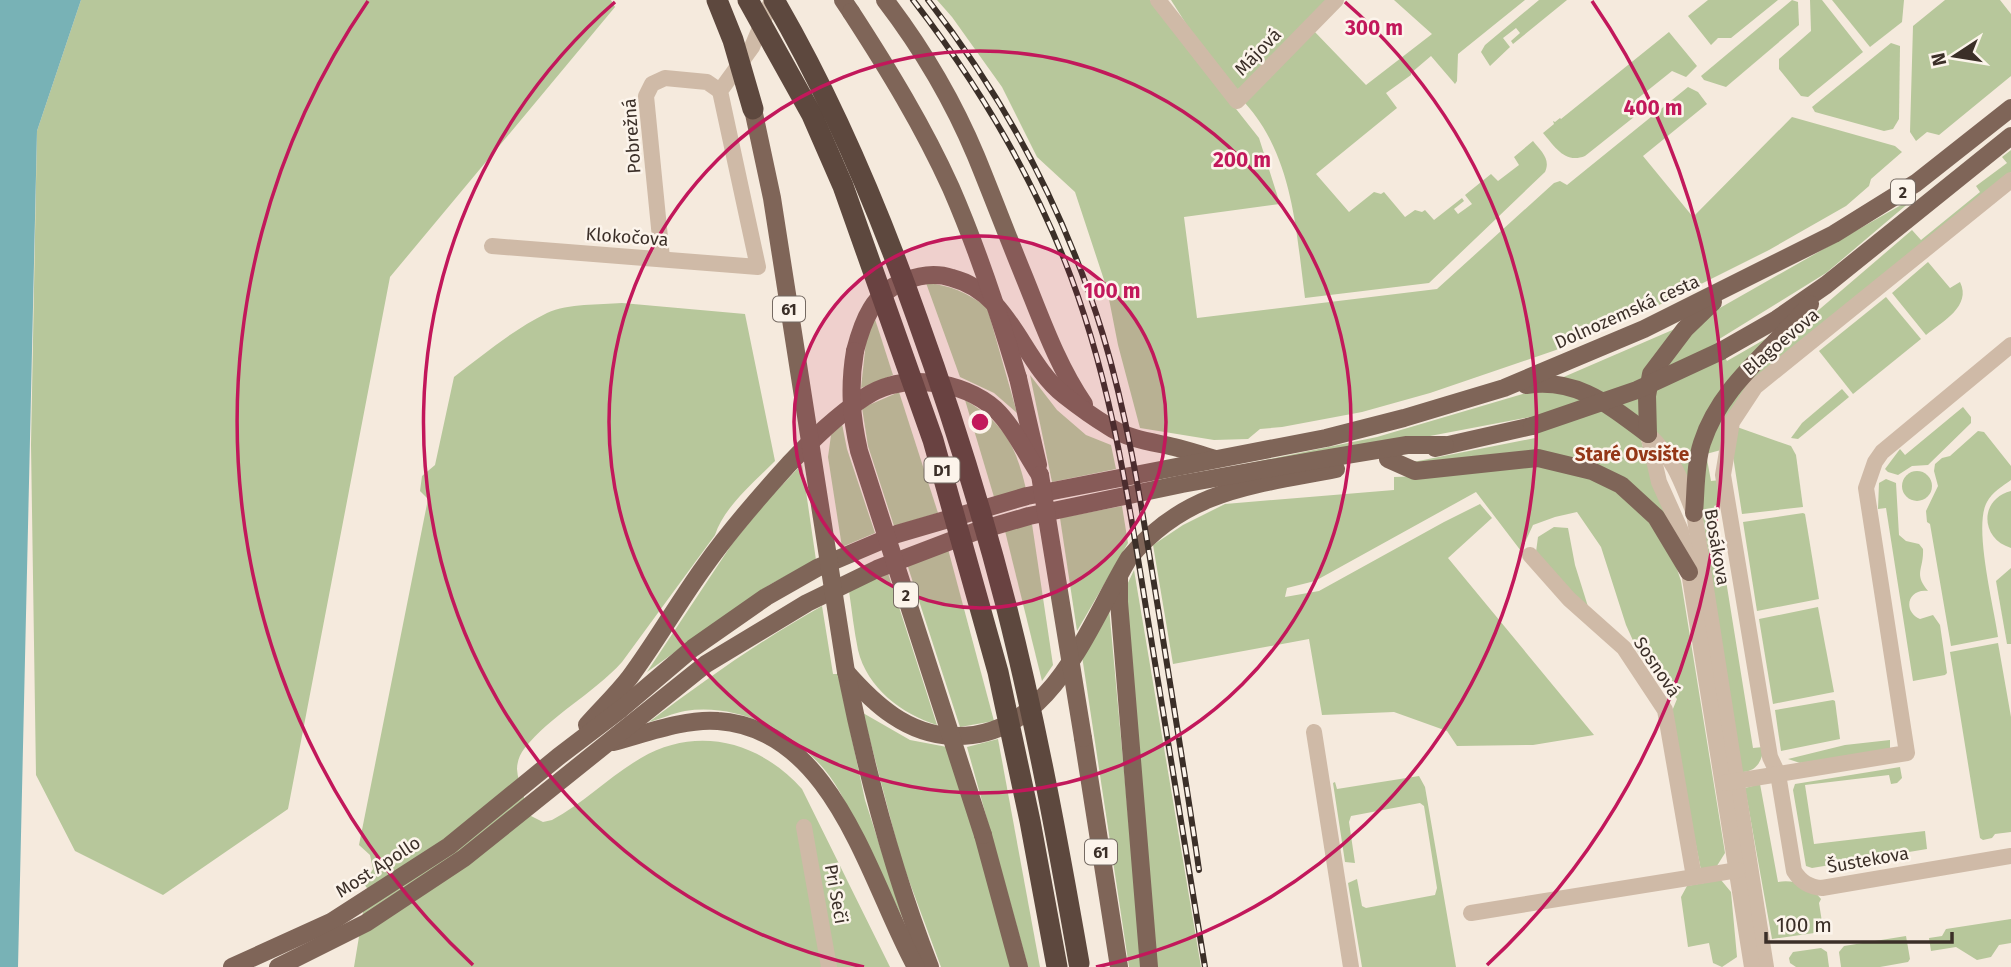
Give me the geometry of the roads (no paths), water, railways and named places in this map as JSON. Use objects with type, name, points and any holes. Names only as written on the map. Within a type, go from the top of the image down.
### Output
[{"type":"highway","points":[[717,0],[733,40],[753,108]]},
{"type":"highway","name":"D1","points":[[748,0],[812,115],[843,186],[933,440],[998,672],[1030,821],[1057,967]]},
{"type":"highway","name":"D1","points":[[773,0],[825,93],[863,177],[893,251],[956,432],[1006,605],[1035,729],[1079,962]]},
{"type":"main road","name":"61","points":[[843,0],[886,65],[920,125],[965,222],[1005,334],[1021,390],[1040,475],[1119,967]]},
{"type":"main road","points":[[885,0],[931,69],[956,113],[1068,379],[1096,417]]},
{"type":"main road","name":"61","points":[[753,108],[774,211],[846,672],[865,763],[882,826],[930,967]]},
{"type":"main road","name":"Dolnozemská cesta","points":[[558,757],[621,709],[693,648],[733,620],[798,579],[865,546],[939,520],[1027,496],[1084,483],[1218,460],[1357,430],[1504,388],[1644,330],[1834,234],[1916,183],[2011,108]]},
{"type":"main road","name":"2","points":[[1119,575],[1140,544],[1181,512],[1203,499],[1235,489],[1388,459],[1532,426],[1637,390],[1721,351],[1826,285],[2011,136]]},
{"type":"main road","name":"2","points":[[1019,967],[984,835],[859,451],[850,384],[855,351],[867,314],[874,303],[891,288],[920,276],[958,279],[983,291],[1018,333],[1052,383],[1108,427],[1135,438],[1218,460]]},
{"type":"main road","points":[[1694,513],[1701,445],[1717,406],[1750,367],[1794,324],[1826,285]]},
{"type":"main road","points":[[1648,434],[1647,396],[1651,374],[1685,329],[1726,290]]},
{"type":"main road","points":[[558,757],[628,680],[704,566],[743,516],[825,428],[865,396],[879,390],[918,382],[959,388],[971,393],[995,410],[1040,475]]},
{"type":"main road","points":[[1504,388],[1538,383],[1564,385],[1602,399],[1648,434]]},
{"type":"main road","points":[[278,967],[377,916],[464,859],[706,664],[807,603],[877,569],[922,550],[1029,516],[1182,484],[1407,445],[1445,444]]},
{"type":"main road","points":[[1388,459],[1415,471],[1538,458],[1592,471],[1621,485],[1656,517],[1689,572]]},
{"type":"main road","points":[[846,672],[879,706],[897,719],[920,730],[956,736],[998,730],[1016,722],[1036,706],[1059,678],[1119,575]]},
{"type":"main road","points":[[1119,575],[1149,967]]},
{"type":"main road","points":[[606,743],[667,728],[716,720],[738,724],[777,740],[810,768],[834,799],[916,967]]},
{"type":"main road","name":"Most Apollo","points":[[232,967],[331,922],[357,907],[449,846],[558,757]]},
{"type":"street","points":[[720,91],[752,47],[773,0]]},
{"type":"street","name":"Májová","points":[[1158,0],[1237,101],[1336,0]]},
{"type":"street","name":"Pobrežná","points":[[662,258],[646,96],[648,89],[665,78],[707,82],[720,91]]},
{"type":"street","name":"Klokočova","points":[[492,246],[758,267],[720,91]]},
{"type":"street","name":"Blagoevova","points":[[1778,774],[1770,757],[1723,475],[1732,422],[1755,387],[2011,180]]},
{"type":"street","points":[[1730,782],[1907,753],[1866,488],[1875,462],[1882,452],[2011,345]]},
{"type":"street","name":"Bosákova","points":[[1648,434],[1665,451],[1680,477],[1694,513],[1752,967]]},
{"type":"street","name":"Bosákova","points":[[1648,434],[1659,482],[1681,531],[1766,967]]},
{"type":"street","name":"Sosnová","points":[[1530,555],[1569,599],[1624,648],[1665,710],[1694,877]]},
{"type":"street","points":[[1314,732],[1351,967]]},
{"type":"street","name":"Šustekova","points":[[1778,774],[1794,871],[1803,882],[1814,887],[2011,856]]},
{"type":"street","name":"Pri Seči","points":[[804,827],[829,967]]},
{"type":"street","points":[[1471,913],[1738,870]]},
{"type":"water","points":[[0,0],[81,0],[37,131],[18,967],[0,967]]},
{"type":"railway","points":[[913,0],[978,92],[1016,157],[1064,259],[1093,344],[1124,475],[1205,967]]},
{"type":"railway","points":[[928,0],[983,78],[1031,160],[1071,246],[1103,335],[1136,476],[1199,870]]},
{"type":"district","name":"Staré Ovsište","points":[[1632,454]]}]
